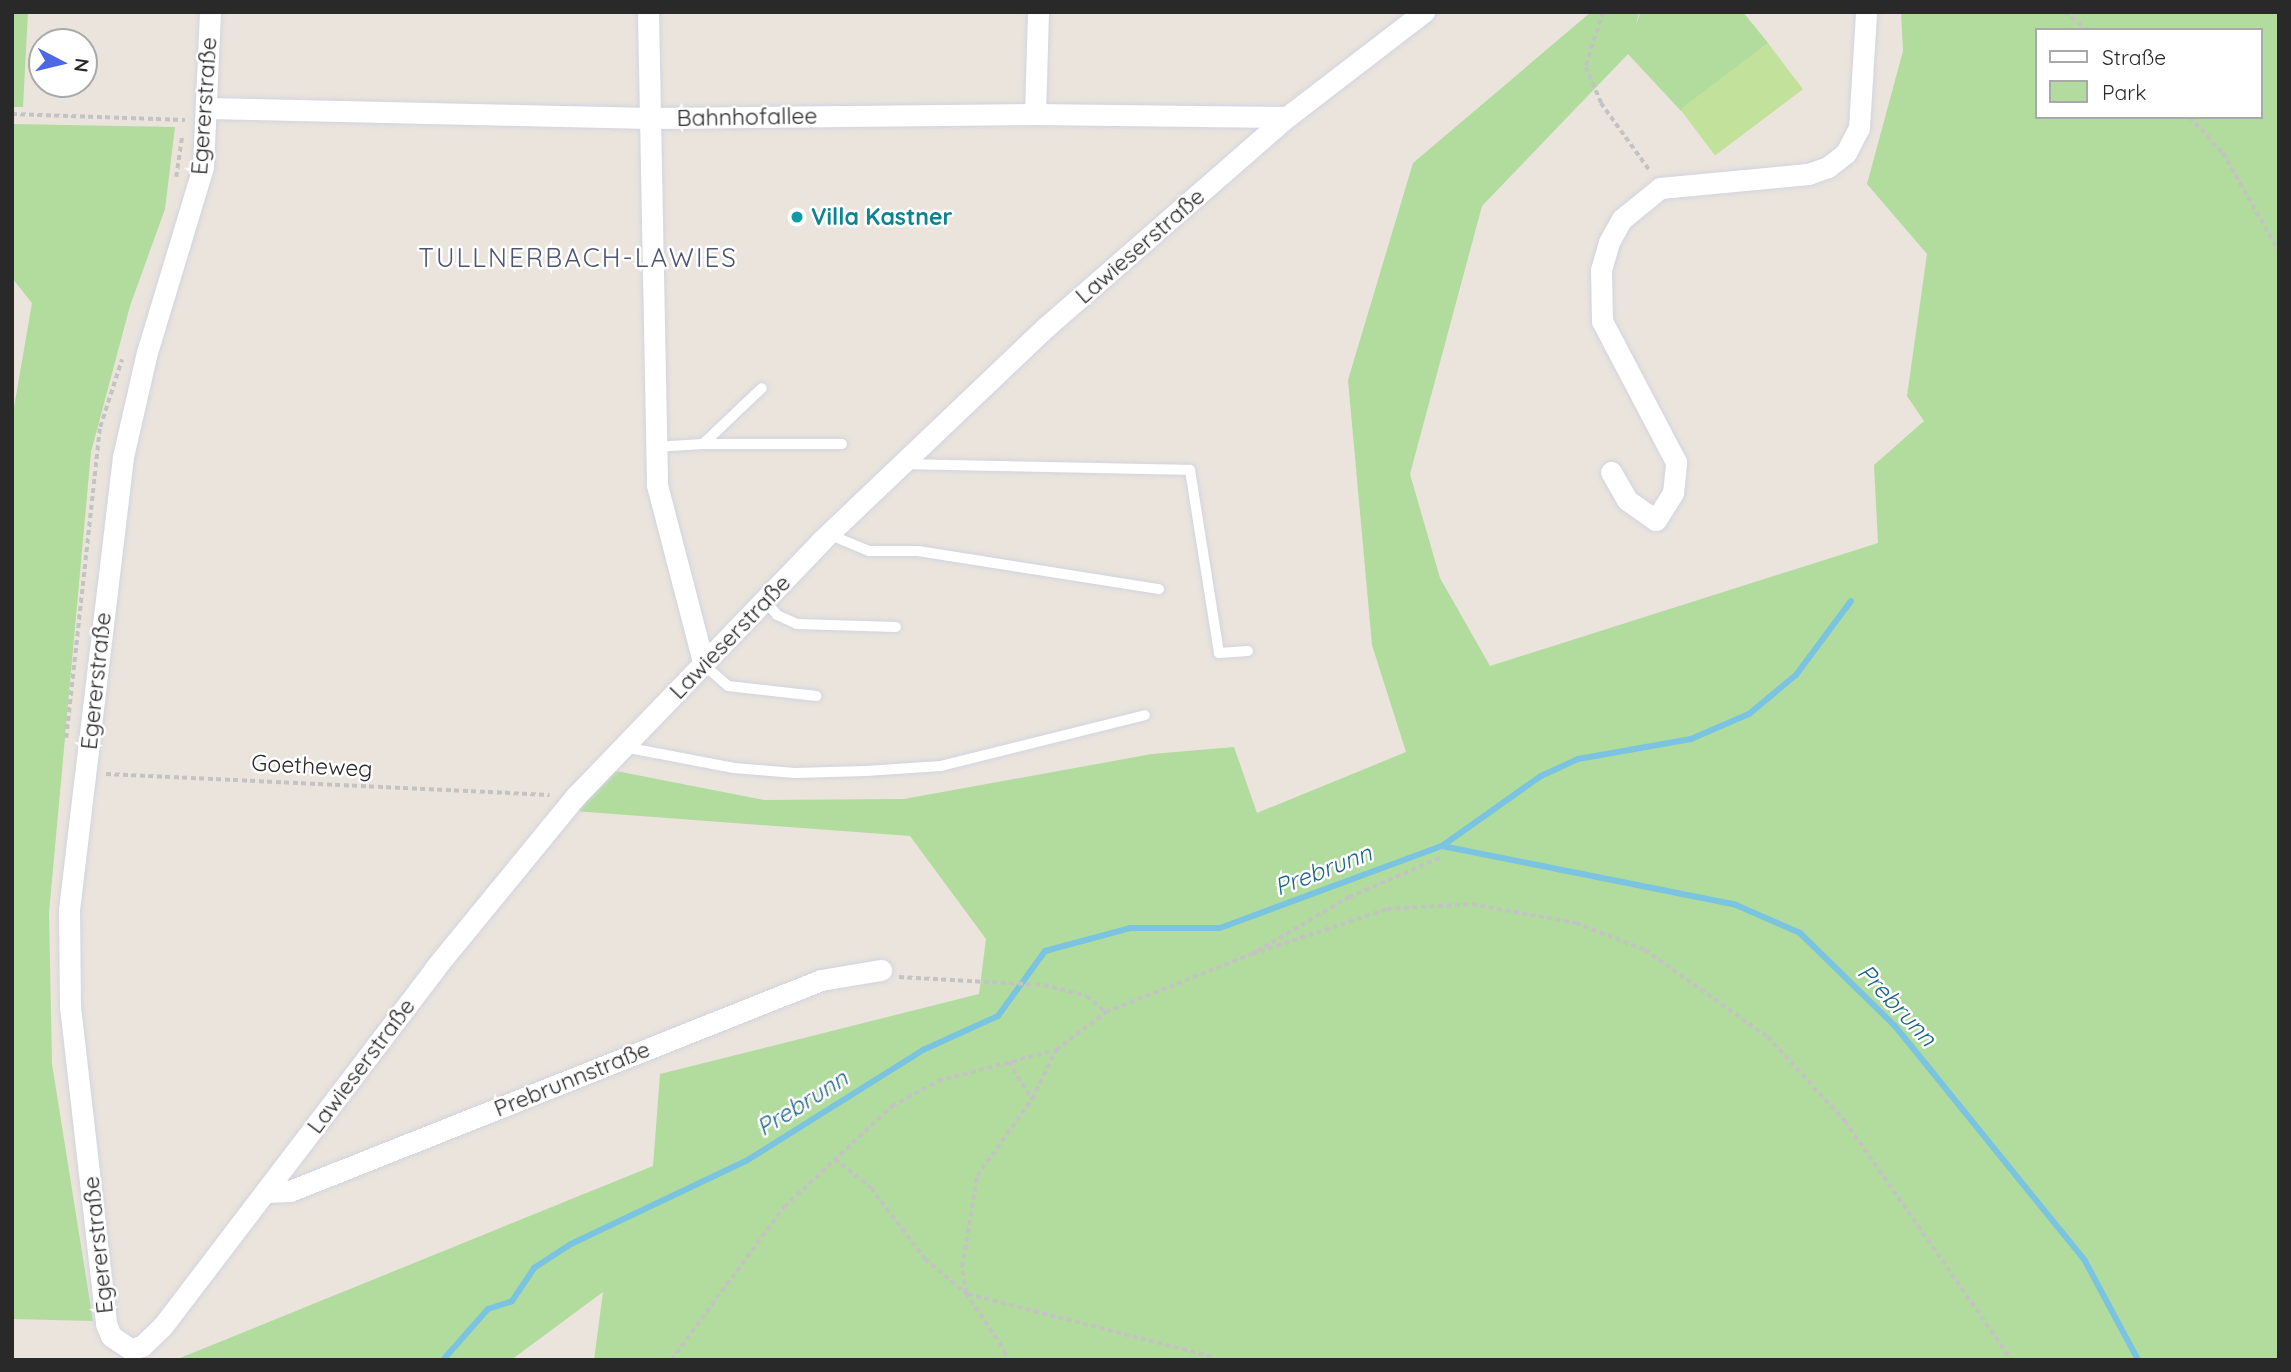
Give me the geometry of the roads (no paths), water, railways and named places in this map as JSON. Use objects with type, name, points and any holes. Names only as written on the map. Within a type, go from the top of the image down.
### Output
[{"type":"street","name":"Egererstraße","points":[[130,1349],[111,1336],[106,1324],[70,1006],[69,910],[123,457],[147,352],[192,215],[208,114],[210,12]]},
{"type":"street","points":[[648,12],[654,447],[657,485],[704,665]]},
{"type":"street","points":[[1035,114],[1038,12]]},
{"type":"street","name":"Lawieserstraße","points":[[130,1349],[142,1346],[162,1328],[435,968],[576,796],[828,534],[1046,327],[1287,117],[1424,12]]},
{"type":"street","points":[[1611,471],[1627,500],[1656,520],[1673,493],[1676,462],[1602,321],[1601,270],[1622,219],[1660,188],[1808,174],[1828,167],[1846,153],[1859,128],[1866,12]]},
{"type":"street","name":"Bahnhofallee","points":[[208,114],[650,118],[1035,114],[1287,117]]},
{"type":"street","name":"Prebrunnstraße","points":[[265,1192],[290,1191],[821,980],[881,970]]},
{"type":"lane","points":[[702,444],[762,388]]},
{"type":"lane","points":[[654,447],[702,444],[842,444]]},
{"type":"lane","points":[[902,464],[1189,470],[1219,653],[1248,651]]},
{"type":"lane","points":[[828,534],[869,551],[918,551],[1159,589]]},
{"type":"lane","points":[[765,600],[778,615],[797,624],[896,627]]},
{"type":"lane","points":[[704,665],[728,686],[816,696]]},
{"type":"lane","points":[[624,747],[668,759],[795,773],[916,768],[940,766],[1145,715]]},
{"type":"waterway","points":[[1442,846],[1541,776],[1578,759],[1691,739],[1749,714],[1796,675],[1851,601]]},
{"type":"waterway","name":"Prebrunn","points":[[443,1360],[488,1309],[512,1301],[534,1268],[571,1244],[746,1161],[923,1050],[998,1016],[1045,951],[1130,928],[1220,928],[1442,846],[1736,905],[1800,933],[1895,1026],[2085,1261],[2138,1360]]},
{"type":"place","name":"Villa Kastner","points":[[797,217]]},
{"type":"district","name":"TULLNERBACH-LAWIES","points":[[578,258]]}]
